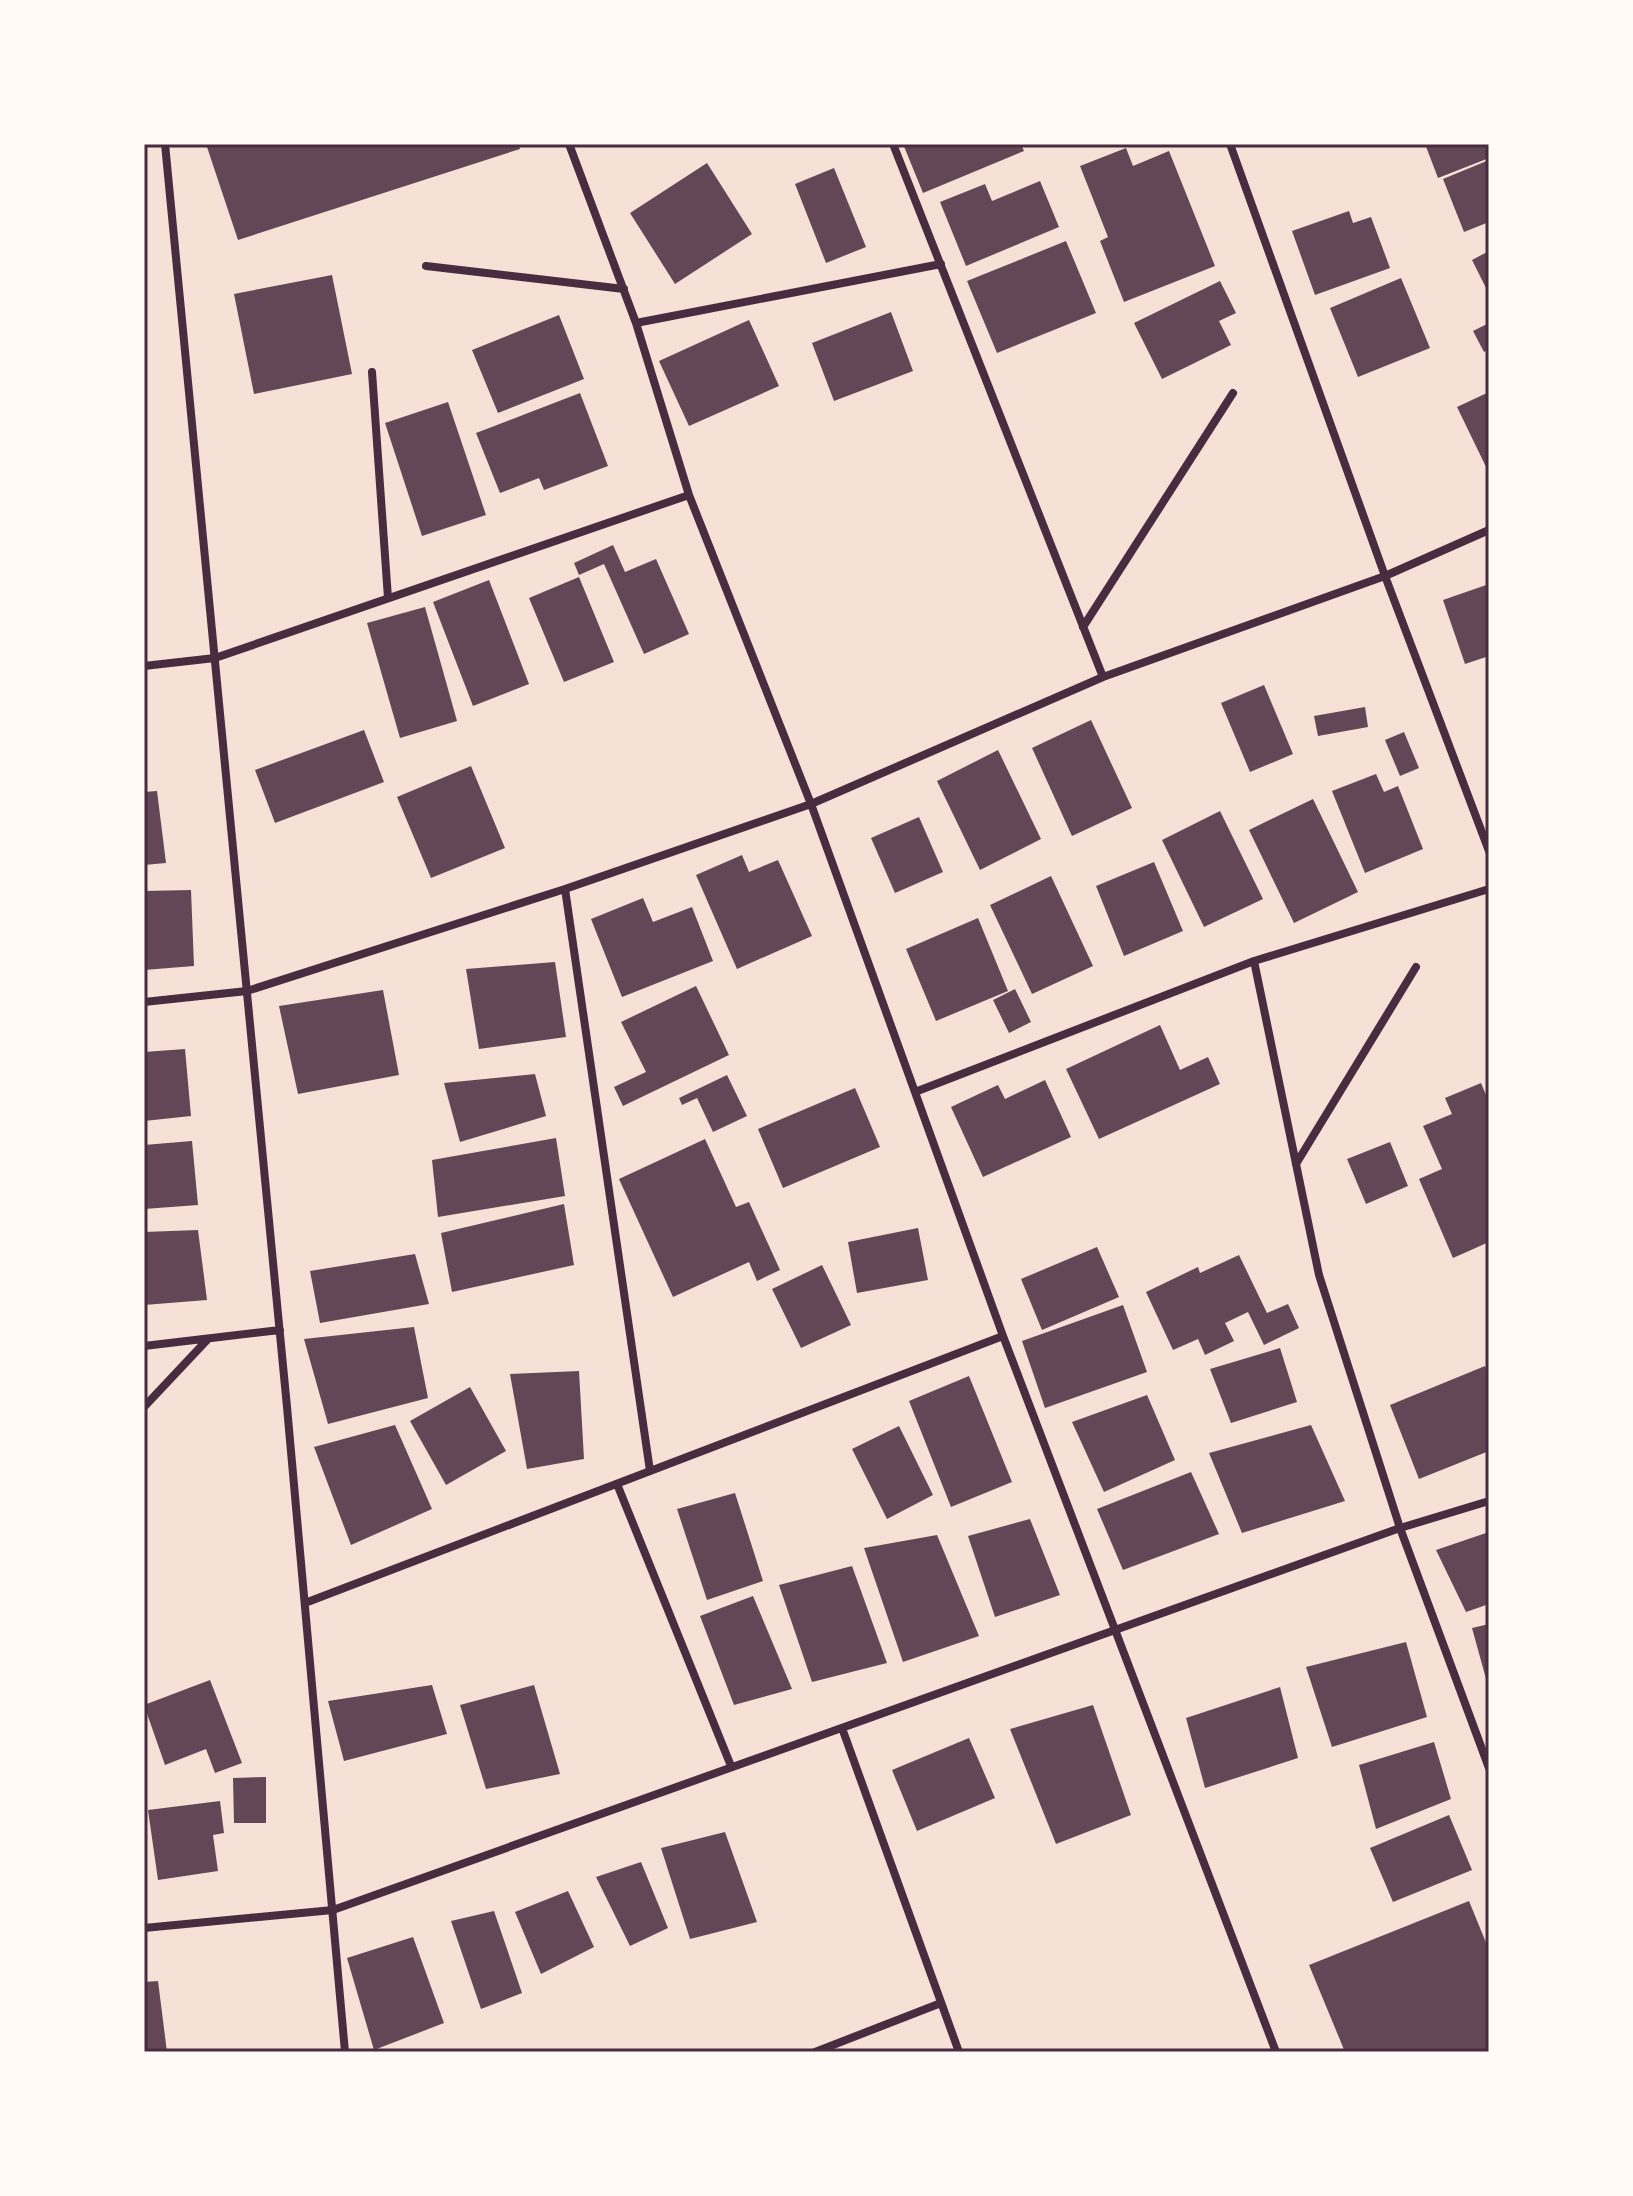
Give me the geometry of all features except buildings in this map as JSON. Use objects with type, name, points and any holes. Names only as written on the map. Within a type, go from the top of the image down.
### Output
[{"type":"street","points":[[165,144],[280,1330],[345,2052]]},
{"type":"street","points":[[569,144],[636,323],[689,495],[811,804],[1003,1336],[1276,2052]]},
{"type":"street","points":[[893,144],[1103,677]]},
{"type":"street","points":[[1230,144],[1385,576],[1489,851]]},
{"type":"street","points":[[636,323],[941,264]]},
{"type":"street","points":[[426,266],[624,289]]},
{"type":"street","points":[[372,372],[388,598]]},
{"type":"street","points":[[1083,627],[1233,393]]},
{"type":"street","points":[[144,666],[215,658],[689,495]]},
{"type":"street","points":[[144,1002],[247,991],[565,889],[811,804],[1103,677],[1385,576],[1489,530]]},
{"type":"street","points":[[565,889],[650,1471]]},
{"type":"street","points":[[915,1092],[1254,961],[1489,889]]},
{"type":"street","points":[[1254,961],[1319,1275],[1400,1528],[1489,1768]]},
{"type":"street","points":[[1296,1164],[1416,967]]},
{"type":"street","points":[[144,1346],[280,1330]]},
{"type":"street","points":[[305,1603],[1003,1336]]},
{"type":"street","points":[[144,1407],[209,1338]]},
{"type":"street","points":[[617,1484],[731,1766]]},
{"type":"street","points":[[144,1928],[333,1910],[1400,1528],[1489,1501]]},
{"type":"street","points":[[842,1728],[959,2052]]},
{"type":"street","points":[[815,2052],[941,2003]]}]
